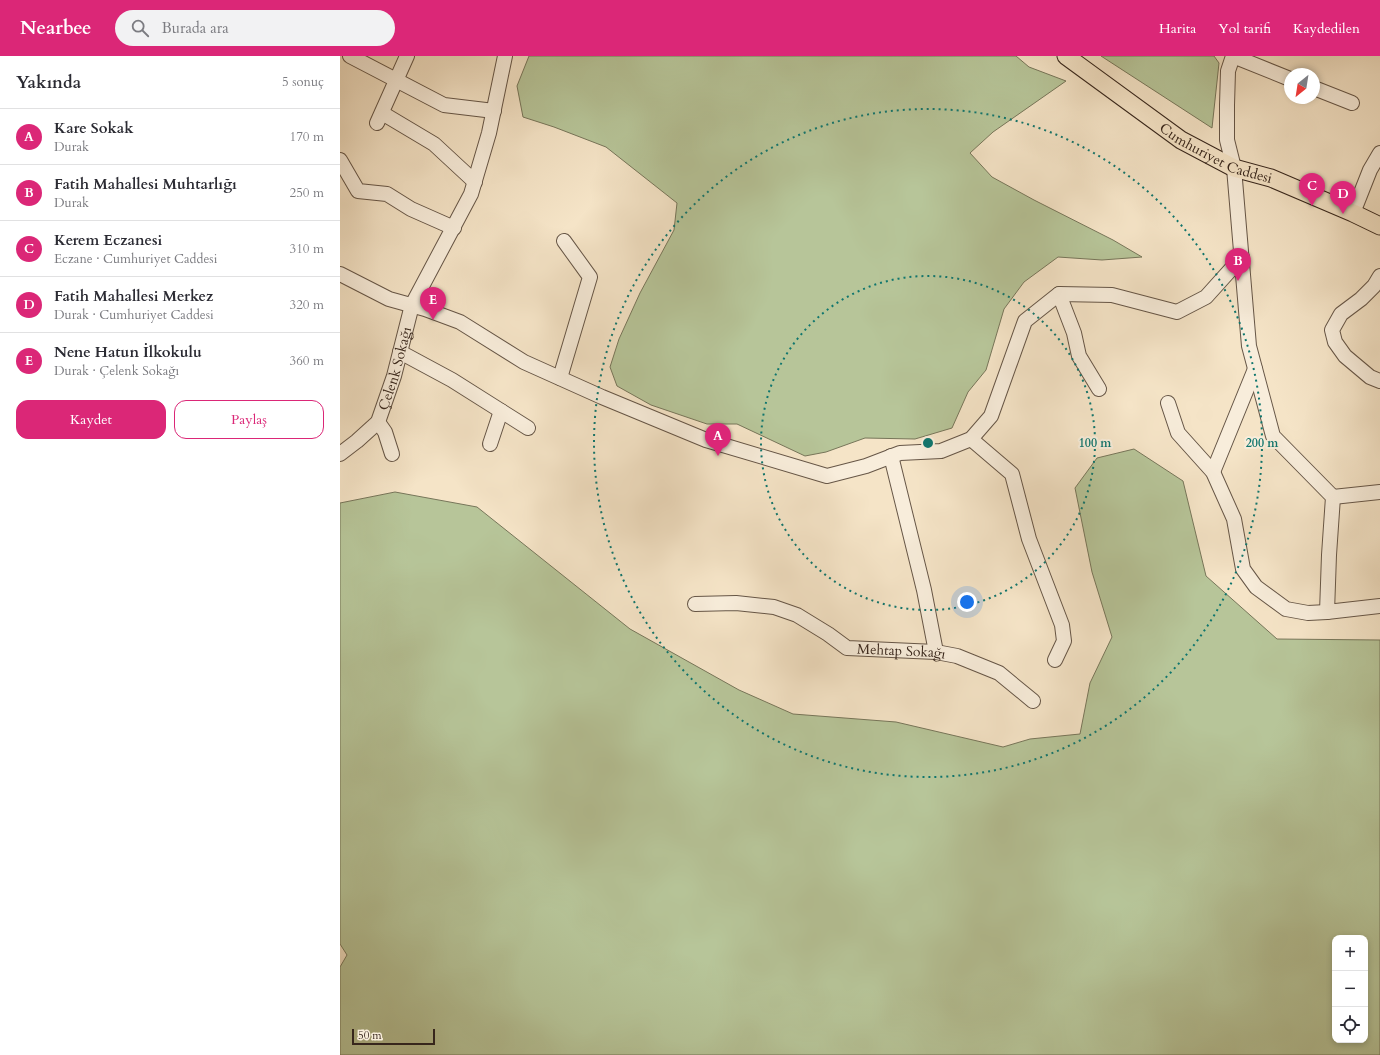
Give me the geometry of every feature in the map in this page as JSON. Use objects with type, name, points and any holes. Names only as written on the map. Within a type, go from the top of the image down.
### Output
[{"type":"main road","name":"Cumhuriyet Caddesi","points":[[1066,56],[1181,140],[1234,168],[1271,178],[1380,226]]},
{"type":"street","points":[[350,56],[444,105],[494,111]]},
{"type":"street","points":[[407,56],[380,118],[434,144],[475,182]]},
{"type":"street","name":"Çelenk Sokağı","points":[[340,454],[378,422],[394,376],[412,306],[471,194],[489,133],[506,56]]},
{"type":"street","points":[[1284,76],[1233,56],[1228,71],[1227,140],[1234,168],[1249,346],[1273,436],[1333,497],[1327,612]]},
{"type":"street","points":[[1320,90],[1352,103]]},
{"type":"street","points":[[1353,213],[1370,170],[1380,153]]},
{"type":"street","points":[[340,160],[358,191],[387,194],[411,209],[454,228]]},
{"type":"street","points":[[560,378],[590,277],[564,241]]},
{"type":"street","points":[[340,274],[389,299],[460,322],[524,362],[602,398],[706,440],[827,476],[866,466],[900,453],[941,451],[971,439],[991,416],[1025,321],[1059,294],[1112,295],[1177,312],[1206,296],[1242,257]]},
{"type":"street","points":[[1380,276],[1374,286],[1361,299],[1341,314],[1332,330],[1335,342],[1345,356],[1370,377],[1380,381]]},
{"type":"street","points":[[1059,294],[1074,333],[1079,356],[1099,389]]},
{"type":"street","points":[[400,352],[452,380],[528,428]]},
{"type":"street","points":[[1213,472],[1255,369]]},
{"type":"street","points":[[1168,403],[1178,433],[1213,472],[1234,519],[1243,569],[1256,587],[1286,609],[1308,613],[1380,606]]},
{"type":"street","points":[[490,444],[501,411]]},
{"type":"street","points":[[378,422],[385,432],[392,454]]},
{"type":"street","points":[[971,439],[1012,474],[1029,539],[1062,625],[1064,641],[1055,660]]},
{"type":"street","points":[[892,456],[924,590],[936,652]]},
{"type":"street","points":[[1333,497],[1380,492]]},
{"type":"street","name":"Mehtap Sokağı","points":[[695,604],[736,603],[774,607],[797,616],[828,634],[847,648],[936,652],[957,656],[999,674],[1033,701]]},
{"type":"green space","points":[[529,56],[1016,56],[1029,67],[1066,81],[993,132],[970,153],[992,177],[1113,240],[1142,257],[1102,260],[1058,257],[1024,282],[1004,309],[986,370],[968,392],[952,428],[915,439],[865,438],[826,452],[805,456],[737,424],[707,424],[651,405],[617,386],[610,367],[619,339],[640,293],[674,230],[677,203],[606,147],[523,117],[517,86]]},
{"type":"green space","points":[[1101,56],[1214,56],[1219,63],[1212,128]]},
{"type":"green space","points":[[1134,449],[1183,481],[1206,576],[1277,639],[1380,640],[1380,1055],[340,1055],[340,967],[347,955],[340,944],[340,503],[395,492],[477,507],[630,629],[739,690],[793,714],[896,722],[1003,747],[1030,739],[1080,734],[1090,683],[1112,637],[1092,572],[1075,488],[1097,458]]},
{"type":"place","name":"Kerem Eczanesi","points":[[1312,206]]},
{"type":"place","name":"Fatih Mahallesi Merkez","points":[[1343,214]]},
{"type":"place","name":"Fatih Mahallesi Muhtarlığı","points":[[1238,281]]},
{"type":"place","name":"Nene Hatun İlkokulu","points":[[433,320]]},
{"type":"place","name":"Kare Sokak","points":[[718,456]]}]
